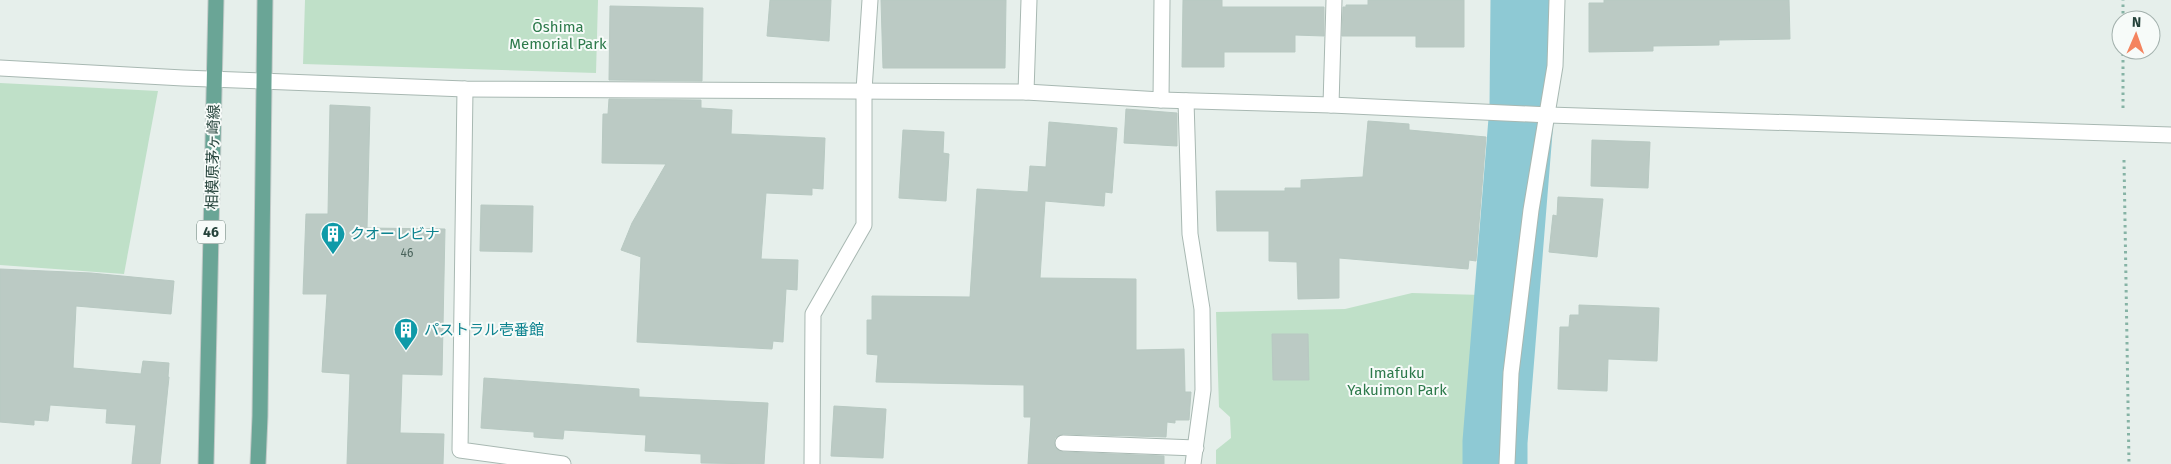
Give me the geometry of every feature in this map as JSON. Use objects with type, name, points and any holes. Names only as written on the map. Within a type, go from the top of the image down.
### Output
[{"type":"main road","name":"相模原茅ヶ崎線","points":[[206,464],[216,0]]},
{"type":"main road","points":[[258,464],[265,0]]},
{"type":"street","points":[[812,464],[813,314],[864,225],[864,90],[870,0]]},
{"type":"street","points":[[1026,92],[1028,0]]},
{"type":"street","points":[[1161,100],[1162,0]]},
{"type":"street","points":[[1331,105],[1334,0]]},
{"type":"street","points":[[1507,464],[1512,364],[1532,210],[1549,115],[1555,66],[1556,0]]},
{"type":"street","points":[[0,68],[264,82],[465,89],[1026,92],[1161,100],[1331,105],[1549,115],[2171,136]]},
{"type":"street","points":[[465,89],[460,450],[563,464]]},
{"type":"street","points":[[1186,101],[1190,234],[1202,309],[1202,390],[1194,464]]},
{"type":"street","points":[[1063,443],[1196,448]]},
{"type":"path","points":[[2123,60],[2129,464]]},
{"type":"green space","name":"Ōshima Memorial Park","points":[[305,0],[598,0],[596,73],[303,64]]},
{"type":"green space","points":[[0,83],[158,91],[124,274],[0,265]]},
{"type":"green space","name":"Imafuku Yakuimon Park","points":[[1412,293],[1482,295],[1484,329],[1476,464],[1216,464],[1216,450],[1231,438],[1230,417],[1219,407],[1216,312],[1345,309]]},
{"type":"building","points":[[770,0],[831,0],[829,41],[767,36]]},
{"type":"building","points":[[881,0],[1006,0],[1005,68],[883,68]]},
{"type":"building","points":[[1183,0],[1222,0],[1222,7],[1324,7],[1324,36],[1295,35],[1295,52],[1224,52],[1224,67],[1182,67]]},
{"type":"building","points":[[1368,0],[1464,0],[1464,47],[1416,47],[1416,36],[1342,36],[1343,7],[1346,7],[1346,5],[1368,5]]},
{"type":"building","points":[[1604,0],[1789,0],[1790,39],[1719,40],[1719,45],[1653,46],[1653,51],[1589,52],[1589,3],[1604,3]]},
{"type":"building","points":[[610,6],[703,8],[702,81],[609,80]]},
{"type":"building","points":[[609,99],[701,100],[701,108],[732,110],[731,134],[825,138],[823,189],[812,188],[812,195],[766,193],[761,259],[798,260],[797,290],[786,289],[783,342],[773,341],[772,349],[637,342],[641,257],[621,250],[632,223],[666,164],[602,163],[603,114],[608,114]]},
{"type":"building","points":[[330,105],[370,107],[367,228],[445,229],[442,375],[402,374],[400,433],[444,434],[443,464],[347,464],[350,374],[322,372],[327,294],[303,294],[306,214],[328,214]]},
{"type":"building","points":[[1126,109],[1177,113],[1177,146],[1124,143]]},
{"type":"building","points":[[1368,121],[1409,124],[1409,130],[1486,137],[1476,261],[1469,260],[1468,269],[1339,258],[1339,298],[1298,299],[1297,262],[1269,261],[1269,231],[1217,231],[1216,191],[1285,191],[1285,188],[1301,188],[1301,180],[1363,177]]},
{"type":"building","points":[[1049,122],[1117,128],[1112,193],[1105,192],[1104,206],[1045,201],[1040,278],[1136,279],[1136,350],[1184,349],[1185,392],[1191,392],[1189,420],[1175,420],[1175,423],[1167,422],[1166,437],[1063,434],[1055,438],[1055,447],[1063,452],[1164,456],[1164,464],[1028,464],[1031,417],[1024,417],[1024,385],[876,382],[878,355],[867,354],[867,320],[872,320],[872,296],[970,297],[977,189],[1028,192],[1030,166],[1046,167]]},
{"type":"building","points":[[903,130],[944,132],[943,153],[949,154],[946,201],[899,198]]},
{"type":"building","points":[[1592,140],[1650,142],[1648,188],[1591,186]]},
{"type":"building","points":[[1558,197],[1603,199],[1597,257],[1549,252],[1553,215],[1557,216]]},
{"type":"building","points":[[481,205],[533,206],[532,252],[480,251]]},
{"type":"building","points":[[0,269],[91,273],[174,281],[171,314],[76,306],[73,368],[141,374],[143,361],[169,363],[160,464],[132,464],[136,425],[106,423],[107,409],[50,405],[48,421],[34,420],[34,425],[0,422]]},
{"type":"building","points":[[1579,305],[1659,308],[1657,361],[1608,359],[1607,391],[1558,389],[1560,327],[1569,327],[1570,315],[1579,315]]},
{"type":"building","points":[[1272,334],[1308,334],[1309,380],[1273,380]]},
{"type":"building","points":[[484,378],[639,389],[639,397],[768,403],[764,464],[701,463],[701,454],[645,451],[646,435],[564,430],[563,439],[534,437],[534,432],[481,428]]},
{"type":"building","points":[[834,406],[886,409],[883,458],[831,456]]},
{"type":"waterway","points":[[1495,464],[1495,442],[1522,107],[1523,0]]},
{"type":"place","name":"クオーレビナ","points":[[333,255]]},
{"type":"place","name":"パストラル壱番館","points":[[406,351]]}]
